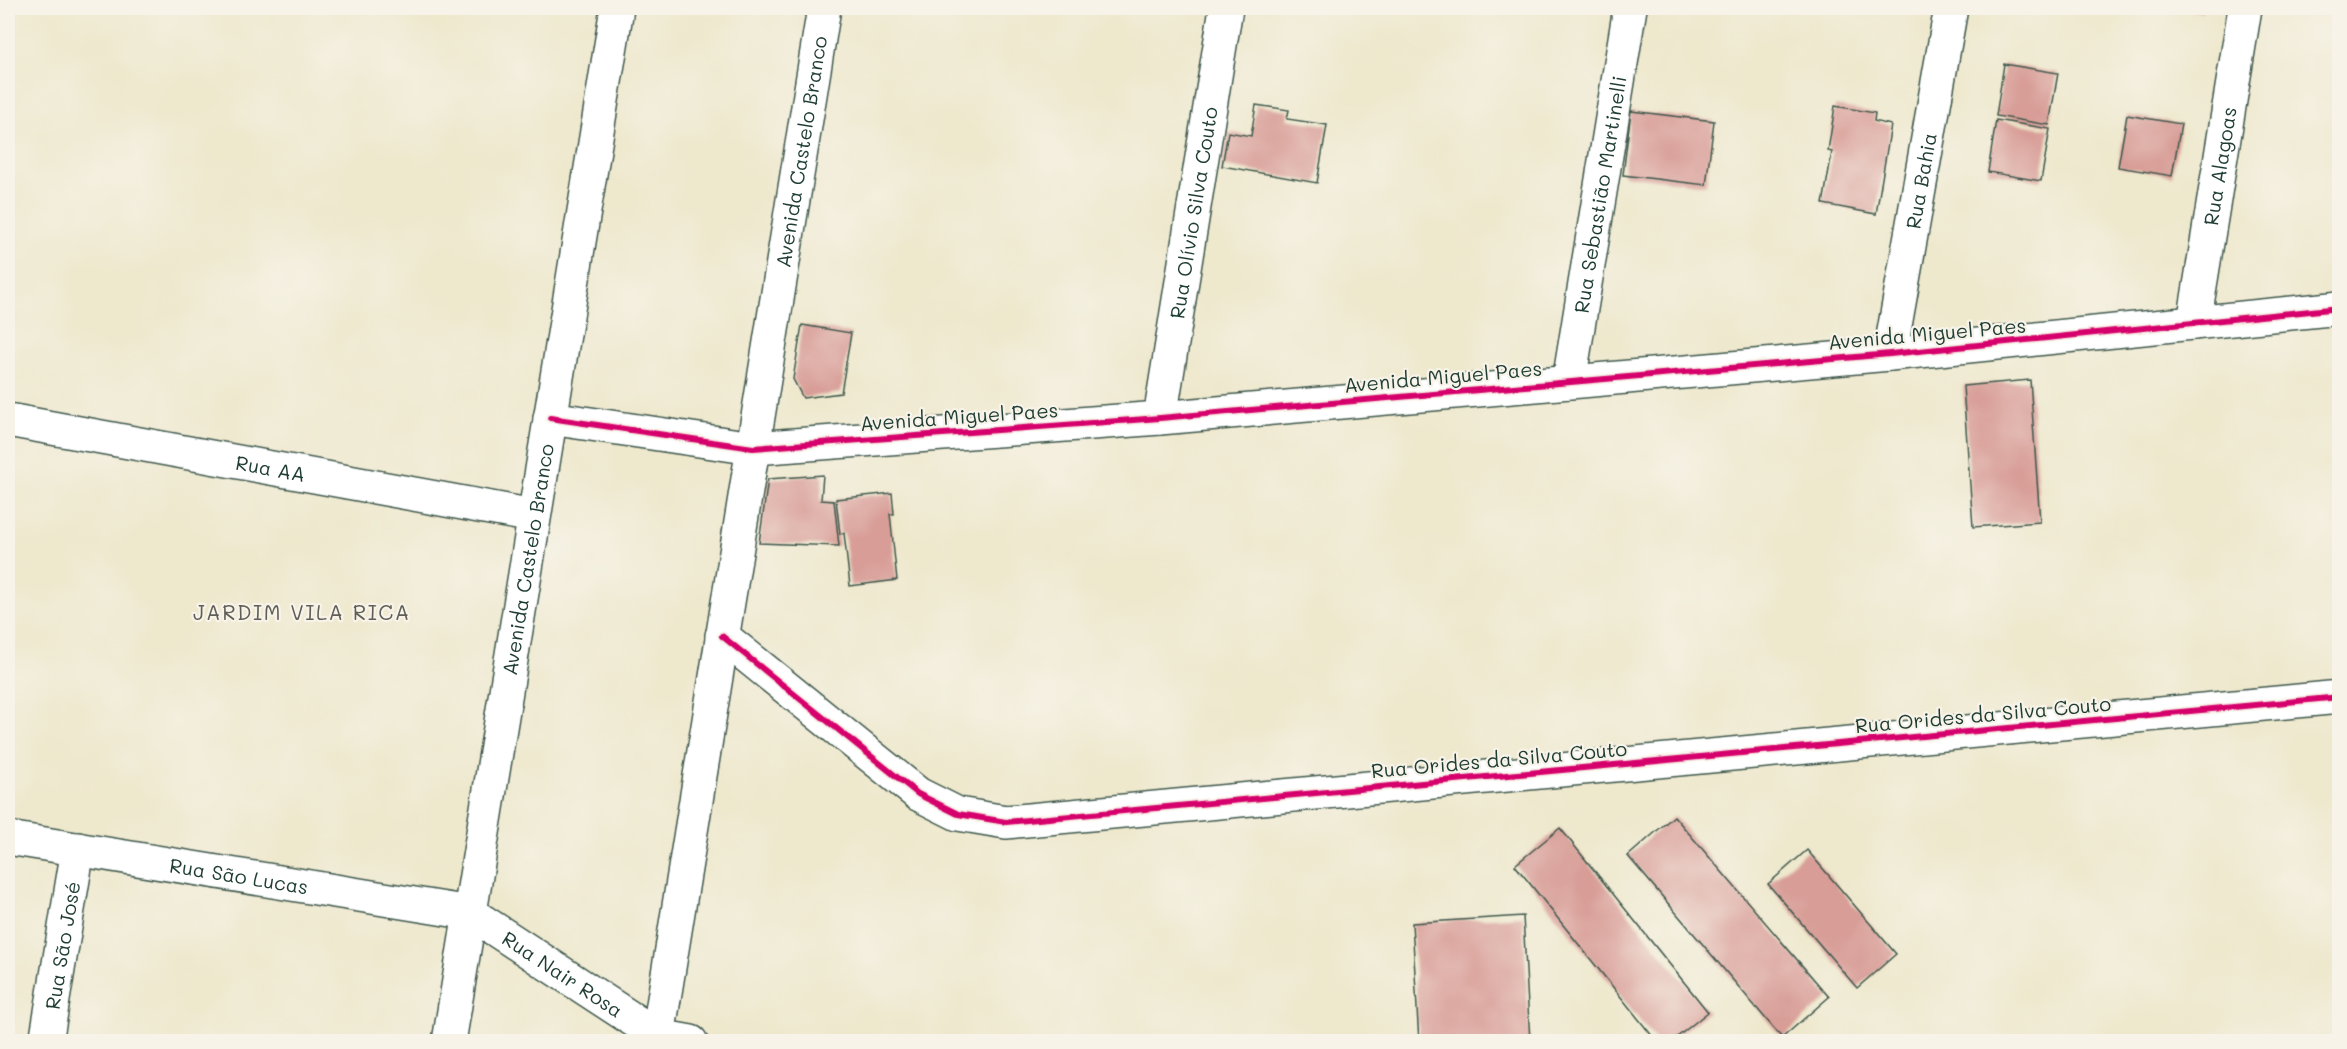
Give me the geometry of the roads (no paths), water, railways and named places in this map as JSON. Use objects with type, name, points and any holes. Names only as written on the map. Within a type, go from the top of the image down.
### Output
[{"type":"street","name":"Avenida Castelo Branco","points":[[449,1041],[617,8]]},
{"type":"street","name":"Avenida Castelo Branco","points":[[658,1039],[824,8]]},
{"type":"street","name":"Rua Olívio Silva Couto","points":[[1160,418],[1227,8]]},
{"type":"street","name":"Rua Sebastião Martinelli","points":[[1569,382],[1630,8]]},
{"type":"street","name":"Rua Bahia","points":[[1890,354],[1952,8]]},
{"type":"street","name":"Rua Alagoas","points":[[2194,323],[2246,8]]},
{"type":"street","name":"Avenida Miguel Paes","points":[[550,418],[753,448],[1160,418],[1890,354],[2340,308]]},
{"type":"street","name":"Rua AA","points":[[8,420],[534,516]]},
{"type":"street","name":"Rua Orides da Silva Couto","points":[[722,636],[918,794],[957,814],[1006,822],[2340,697]]},
{"type":"street","name":"Rua São Lucas","points":[[8,838],[470,913]]},
{"type":"street","name":"Rua São José","points":[[46,1041],[78,849]]},
{"type":"street","name":"Rua Nair Rosa","points":[[470,913],[658,1039],[691,1041]]},
{"type":"district","name":"JARDIM VILA RICA","points":[[302,611]]}]
